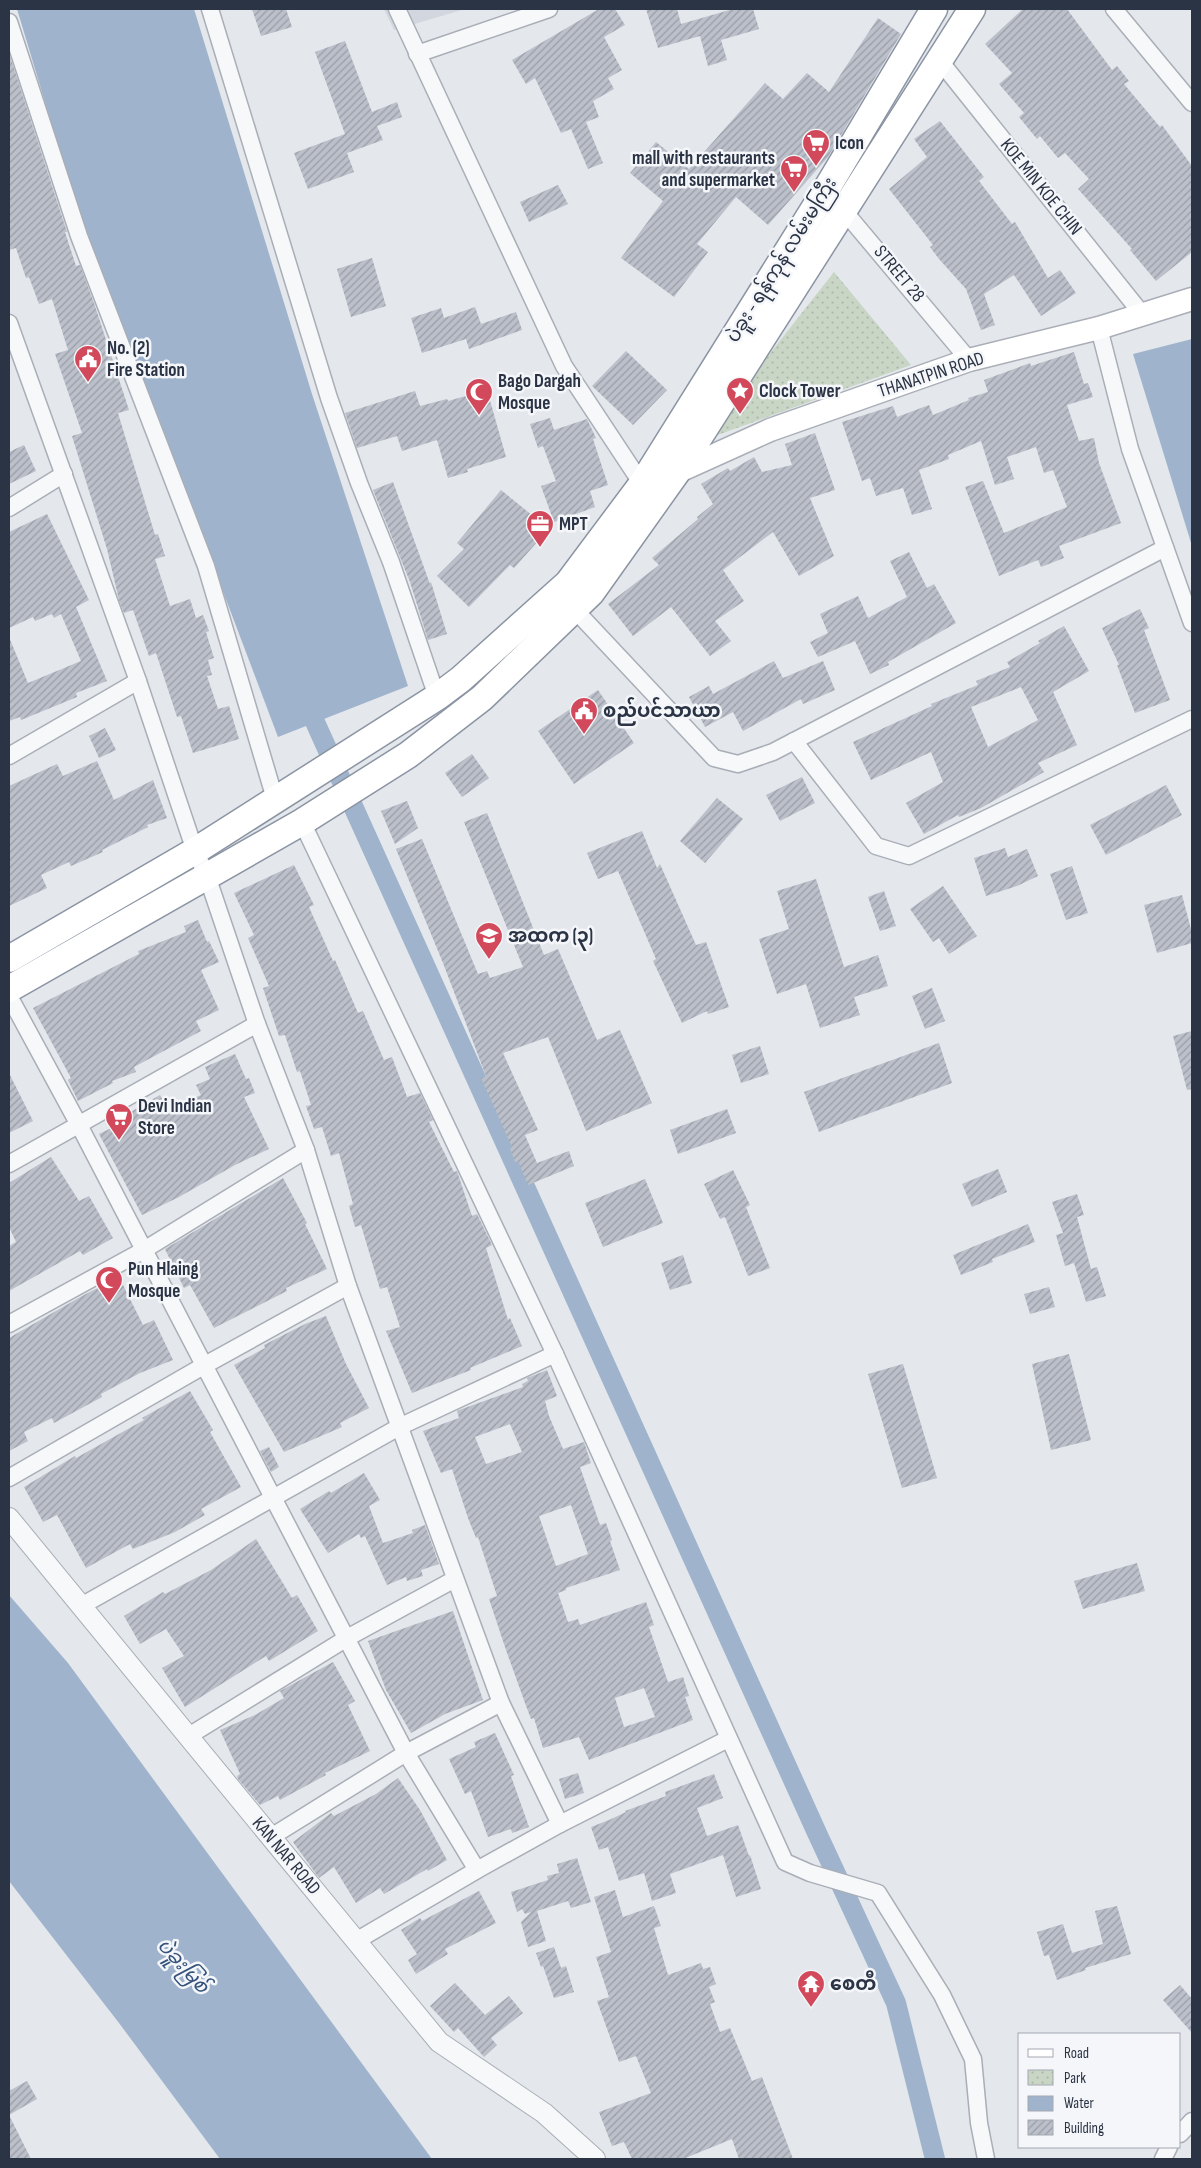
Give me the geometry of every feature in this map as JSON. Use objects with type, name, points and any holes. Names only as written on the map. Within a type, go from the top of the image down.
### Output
[{"type":"highway","name":"ပဲခူး - ရန်ကုန် လမ်းမကြီး","points":[[9,959],[195,850],[437,697],[461,679],[568,583],[642,484],[824,193],[934,9]]},
{"type":"highway","name":"ပဲခူး - ရန်ကုန် လမ်းမကြီး","points":[[9,989],[302,822],[408,755],[482,698],[575,610],[591,593],[677,472],[972,9]]},
{"type":"main road","name":"THANATPIN ROAD","points":[[677,472],[770,430],[969,360],[1099,328],[1192,299]]},
{"type":"street","points":[[210,9],[329,398],[359,483],[391,562],[437,697]]},
{"type":"street","points":[[397,9],[564,366],[642,484]]},
{"type":"street","points":[[417,54],[549,9]]},
{"type":"street","points":[[1114,9],[1192,103]]},
{"type":"street","points":[[9,22],[80,236],[206,566],[280,796]]},
{"type":"street","name":"KOE MIN KOE CHIN","points":[[940,61],[1142,314]]},
{"type":"street","name":"STREET 28","points":[[824,193],[845,210],[969,360]]},
{"type":"street","points":[[9,323],[138,681],[195,850],[206,876],[257,1024],[306,1150],[348,1286],[399,1428],[501,1703],[560,1824]]},
{"type":"street","points":[[1099,328],[1130,448],[1192,623]]},
{"type":"street","points":[[9,508],[64,474]]},
{"type":"street","points":[[575,610],[714,758],[738,764],[773,752],[1166,548]]},
{"type":"street","points":[[9,756],[138,681]]},
{"type":"street","points":[[794,741],[876,846],[909,856],[1192,719]]},
{"type":"street","points":[[302,822],[555,1354],[785,1862],[810,1873],[878,1893],[942,1995],[973,2059],[979,2123],[986,2159]]},
{"type":"street","points":[[9,996],[205,1365],[406,1753],[477,1870]]},
{"type":"street","points":[[9,1164],[257,1024]]},
{"type":"street","points":[[9,1324],[144,1250],[306,1150]]},
{"type":"street","points":[[9,1478],[205,1365],[348,1286]]},
{"type":"street","points":[[81,1606],[399,1428],[555,1354]]},
{"type":"street","name":"KAN NAR ROAD","points":[[9,1518],[439,2042],[544,2114],[595,2159]]},
{"type":"street","points":[[187,1737],[347,1638],[455,1579]]},
{"type":"street","points":[[271,1837],[406,1753],[501,1703]]},
{"type":"street","points":[[356,1941],[560,1824],[728,1739]]},
{"type":"street","points":[[1181,2133],[1192,2121]]},
{"type":"street","points":[[1163,2159],[1169,2148]]},
{"type":"shaded area","points":[[384,9],[465,9],[394,30]]},
{"type":"green space","points":[[834,272],[911,365],[701,441]]},
{"type":"water","points":[[17,9],[194,9],[312,394],[408,686],[278,737],[72,192]]},
{"type":"water","points":[[1192,339],[1192,546],[1133,354]]},
{"type":"water","name":"ပဲခူးမြစ်","points":[[9,1595],[68,1663],[432,2159],[220,2159],[119,2023],[9,1881]]},
{"type":"building","points":[[252,9],[286,9],[292,27],[261,36]]},
{"type":"building","points":[[599,9],[615,9],[625,25],[604,37],[622,70],[608,78],[614,89],[593,101],[599,117],[586,122],[603,163],[588,169],[571,129],[561,133],[535,78],[526,84],[512,60]]},
{"type":"building","points":[[646,9],[677,9],[681,24],[733,9],[753,9],[759,29],[721,40],[727,60],[708,66],[700,36],[658,48]]},
{"type":"building","points":[[1023,9],[1067,9],[1112,70],[1117,66],[1129,81],[1124,84],[1160,127],[1162,125],[1192,166],[1192,252],[1156,281],[1130,250],[1132,249],[1078,189],[1089,179],[1065,153],[1058,158],[1040,136],[1037,139],[1019,117],[1024,113],[999,84],[1012,73],[985,44]]},
{"type":"building","points":[[878,18],[901,34],[828,157],[768,225],[736,197],[697,244],[708,252],[674,297],[621,258],[663,201],[630,173],[656,142],[689,169],[765,83],[783,99],[807,73],[829,92]]},
{"type":"building","points":[[345,41],[372,112],[397,102],[402,117],[377,126],[383,140],[347,153],[354,172],[308,189],[294,153],[345,134],[315,52]]},
{"type":"building","points":[[9,53],[67,232],[65,232],[76,266],[80,265],[94,303],[129,410],[118,413],[155,535],[158,534],[165,556],[155,559],[170,606],[190,599],[196,618],[203,615],[209,631],[206,632],[214,658],[208,660],[212,675],[207,676],[218,709],[229,706],[239,739],[193,753],[181,716],[177,717],[156,653],[149,656],[133,610],[124,613],[119,600],[107,549],[72,436],[82,433],[55,354],[68,350],[52,299],[39,304],[29,277],[26,278],[16,248],[9,250]]},
{"type":"building","points":[[940,121],[984,177],[979,181],[1012,224],[1015,222],[1048,278],[1060,270],[1076,293],[1041,316],[1014,275],[984,294],[995,325],[981,330],[966,289],[939,259],[930,247],[933,245],[889,189],[927,157],[914,139]]},
{"type":"building","points":[[558,185],[568,204],[529,222],[520,202]]},
{"type":"building","points":[[372,258],[386,306],[351,317],[337,269]]},
{"type":"building","points":[[475,307],[481,324],[516,312],[522,330],[469,349],[466,339],[422,353],[411,318],[441,308],[444,318]]},
{"type":"building","points":[[626,351],[667,390],[633,425],[592,386]]},
{"type":"building","points":[[1074,352],[1084,384],[1088,383],[1093,397],[1067,405],[1079,441],[1094,438],[1099,463],[1121,523],[1059,546],[1064,558],[1041,567],[1038,560],[999,576],[965,487],[983,481],[1004,533],[1067,507],[1053,470],[1044,473],[1036,447],[1007,457],[1014,479],[995,485],[981,441],[948,455],[949,459],[919,470],[932,509],[912,515],[903,488],[876,496],[870,478],[862,481],[842,422],[893,406],[897,417],[929,405],[933,415],[969,400],[968,398],[988,392],[984,380],[1030,363],[1031,366]]},
{"type":"building","points":[[487,390],[506,457],[467,469],[468,472],[448,478],[437,440],[402,451],[397,436],[357,448],[345,413],[415,391],[420,406],[447,399],[448,401]]},
{"type":"building","points":[[550,418],[554,430],[587,419],[596,438],[593,439],[608,485],[590,491],[595,507],[554,522],[541,486],[556,481],[543,446],[538,448],[530,424]]},
{"type":"building","points":[[815,433],[835,490],[810,498],[834,556],[799,576],[773,532],[723,570],[744,601],[715,621],[731,641],[710,656],[671,607],[633,636],[608,604],[659,565],[652,558],[713,504],[701,484],[728,468],[730,471],[754,457],[762,472],[792,465],[785,444]]},
{"type":"building","points":[[24,445],[36,471],[9,484],[9,452]]},
{"type":"building","points":[[393,482],[430,584],[431,582],[447,634],[428,640],[410,582],[373,490]]},
{"type":"building","points":[[501,490],[549,529],[514,568],[510,565],[469,607],[437,576],[464,549],[457,543]]},
{"type":"building","points":[[47,514],[89,600],[76,607],[107,681],[76,693],[77,697],[21,720],[20,717],[9,721],[9,637],[28,683],[81,661],[61,614],[54,618],[52,614],[35,621],[33,617],[9,628],[9,532]]},
{"type":"building","points":[[909,552],[927,588],[934,584],[956,623],[888,662],[889,665],[870,674],[855,641],[818,657],[810,642],[828,633],[820,614],[858,596],[868,618],[907,597],[890,561]]},
{"type":"building","points":[[1140,609],[1149,628],[1144,630],[1170,700],[1135,713],[1117,665],[1119,665],[1102,628]]},
{"type":"building","points":[[1064,626],[1089,671],[1053,692],[1077,745],[1038,763],[1044,772],[981,808],[959,817],[958,815],[924,834],[906,803],[943,782],[931,752],[871,780],[853,742],[932,706],[931,704],[978,685],[976,681],[1010,667],[1007,662],[1040,643],[1038,641]],"holes":[[[1021,687],[1038,720],[988,747],[971,707]]]},
{"type":"building","points":[[774,661],[783,678],[823,661],[835,690],[803,704],[801,699],[743,731],[733,712],[705,727],[689,697],[709,686],[713,694]]},
{"type":"building","points":[[598,690],[634,743],[574,784],[538,731]]},
{"type":"building","points":[[105,728],[116,750],[99,758],[89,736]]},
{"type":"building","points":[[472,754],[489,778],[462,797],[445,773]]},
{"type":"building","points":[[97,761],[114,800],[153,780],[167,818],[147,825],[148,827],[102,850],[103,852],[71,866],[69,862],[41,875],[47,888],[9,906],[9,786],[57,764],[63,776]]},
{"type":"building","points":[[802,777],[815,803],[780,821],[766,795]]},
{"type":"building","points":[[1166,785],[1182,815],[1106,855],[1090,825]]},
{"type":"building","points":[[717,798],[743,819],[705,863],[680,841]]},
{"type":"building","points":[[407,801],[418,828],[395,844],[381,811]]},
{"type":"building","points":[[487,813],[544,955],[558,949],[597,1040],[620,1030],[652,1103],[586,1131],[548,1037],[503,1053],[538,1130],[525,1135],[537,1163],[569,1151],[574,1166],[528,1185],[518,1161],[515,1162],[510,1148],[512,1147],[481,1078],[486,1076],[443,963],[396,849],[422,839],[478,974],[487,971],[490,978],[523,967],[464,822]]},
{"type":"building","points":[[642,831],[657,868],[660,864],[696,945],[706,942],[729,1007],[708,1014],[707,1011],[682,1023],[653,961],[656,959],[618,871],[598,879],[587,853]]},
{"type":"building","points":[[1005,848],[1008,857],[1027,849],[1038,876],[1017,886],[986,896],[974,858]]},
{"type":"building","points":[[294,865],[314,905],[309,907],[358,1013],[363,1011],[384,1060],[392,1057],[407,1097],[420,1093],[433,1120],[429,1122],[454,1172],[457,1171],[472,1216],[477,1214],[492,1245],[486,1248],[508,1320],[510,1318],[522,1346],[470,1368],[471,1370],[412,1393],[386,1331],[400,1327],[387,1287],[380,1289],[361,1225],[355,1227],[349,1206],[353,1204],[339,1153],[331,1156],[322,1127],[314,1129],[306,1106],[311,1105],[300,1071],[297,1072],[285,1035],[279,1036],[263,988],[269,986],[248,938],[254,935],[234,893]]},
{"type":"building","points":[[1072,866],[1088,913],[1066,920],[1050,874]]},
{"type":"building","points":[[816,879],[844,967],[878,955],[888,986],[854,997],[860,1015],[820,1028],[806,984],[777,994],[759,939],[789,929],[777,891]]},
{"type":"building","points":[[943,886],[977,936],[949,954],[939,938],[933,942],[910,909]]},
{"type":"building","points":[[884,891],[896,926],[880,931],[868,897]]},
{"type":"building","points":[[1182,895],[1192,933],[1192,943],[1157,953],[1144,905]]},
{"type":"building","points":[[198,920],[207,942],[209,941],[219,962],[201,970],[219,1010],[196,1021],[201,1031],[134,1067],[136,1072],[112,1081],[113,1083],[78,1101],[68,1080],[71,1078],[33,1008],[139,954],[138,951],[186,932],[184,926]]},
{"type":"building","points":[[932,988],[945,1021],[925,1029],[912,996]]},
{"type":"building","points":[[1192,1031],[1192,1089],[1187,1090],[1173,1036]]},
{"type":"building","points":[[939,1043],[952,1083],[819,1132],[804,1092]]},
{"type":"building","points":[[760,1046],[769,1074],[741,1083],[732,1055]]},
{"type":"building","points":[[235,1054],[246,1079],[249,1078],[255,1093],[244,1097],[269,1149],[142,1215],[99,1134],[132,1118],[129,1113],[160,1095],[168,1109],[201,1095],[196,1085],[210,1079],[205,1067]]},
{"type":"building","points":[[9,1073],[33,1121],[9,1133]]},
{"type":"building","points":[[727,1109],[736,1133],[678,1154],[670,1130]]},
{"type":"building","points":[[51,1157],[79,1201],[89,1196],[113,1238],[83,1255],[80,1251],[9,1291],[9,1246],[16,1242],[9,1227],[9,1183]]},
{"type":"building","points":[[998,1169],[1007,1192],[972,1207],[962,1184]]},
{"type":"building","points":[[733,1170],[750,1205],[746,1207],[770,1268],[748,1276],[725,1217],[720,1219],[704,1184]]},
{"type":"building","points":[[283,1178],[307,1223],[305,1224],[327,1269],[286,1288],[287,1291],[214,1328],[190,1285],[184,1288],[165,1249]]},
{"type":"building","points":[[645,1179],[663,1223],[603,1247],[585,1203]]},
{"type":"building","points":[[1077,1194],[1084,1215],[1077,1217],[1091,1269],[1097,1267],[1106,1296],[1086,1302],[1074,1263],[1065,1266],[1056,1235],[1063,1233],[1052,1202]]},
{"type":"building","points":[[1028,1224],[1035,1242],[992,1259],[993,1262],[961,1275],[953,1255]]},
{"type":"building","points":[[683,1255],[692,1283],[670,1290],[661,1263]]},
{"type":"building","points":[[119,1277],[143,1325],[154,1320],[173,1360],[140,1373],[101,1394],[102,1397],[54,1423],[52,1418],[24,1432],[28,1441],[9,1451],[9,1338]]},
{"type":"building","points":[[1049,1287],[1055,1307],[1030,1314],[1024,1294]]},
{"type":"building","points":[[326,1316],[346,1364],[369,1408],[340,1423],[342,1427],[284,1452],[234,1365],[265,1348],[264,1345],[305,1324]]},
{"type":"building","points":[[1069,1354],[1091,1440],[1051,1450],[1032,1364]]},
{"type":"building","points":[[903,1364],[937,1478],[902,1488],[868,1374]]},
{"type":"building","points":[[547,1370],[557,1396],[545,1401],[549,1416],[563,1449],[584,1442],[591,1463],[580,1467],[600,1525],[606,1523],[620,1570],[566,1588],[566,1590],[558,1593],[568,1622],[578,1619],[580,1625],[646,1602],[654,1625],[649,1627],[668,1682],[683,1677],[689,1696],[685,1697],[693,1720],[589,1760],[579,1737],[543,1748],[534,1718],[531,1719],[489,1599],[497,1596],[478,1537],[476,1538],[468,1518],[452,1469],[441,1473],[423,1431],[459,1418],[457,1411],[459,1410],[523,1387],[522,1384],[528,1381],[527,1378]],"holes":[[[510,1424],[522,1452],[486,1464],[475,1437]],[[571,1505],[588,1554],[556,1566],[539,1516]],[[644,1688],[655,1717],[624,1727],[615,1698]]]},
{"type":"building","points":[[190,1391],[213,1430],[210,1432],[241,1487],[201,1509],[205,1515],[175,1532],[133,1549],[130,1544],[86,1568],[57,1515],[43,1522],[24,1487],[75,1456],[76,1458],[144,1420],[142,1418]]},
{"type":"building","points":[[269,1447],[279,1467],[271,1472],[260,1451]]},
{"type":"building","points":[[364,1473],[380,1500],[369,1506],[383,1543],[413,1533],[412,1530],[425,1525],[439,1564],[421,1570],[423,1576],[407,1581],[406,1577],[387,1585],[365,1536],[361,1538],[359,1534],[328,1553],[300,1509]]},
{"type":"building","points":[[256,1539],[292,1598],[297,1595],[318,1631],[269,1661],[266,1656],[185,1707],[162,1668],[184,1656],[166,1629],[140,1644],[124,1616],[163,1592],[165,1594],[211,1570]]},
{"type":"building","points":[[1137,1563],[1145,1591],[1083,1609],[1074,1581]]},
{"type":"building","points":[[453,1611],[483,1700],[445,1714],[411,1733],[386,1690],[368,1641]]},
{"type":"building","points":[[333,1662],[355,1701],[348,1705],[370,1751],[325,1773],[326,1775],[280,1800],[278,1796],[260,1805],[238,1779],[237,1776],[240,1774],[220,1730],[255,1715],[284,1698],[280,1691]]},
{"type":"building","points":[[495,1733],[514,1775],[511,1776],[529,1827],[512,1833],[511,1829],[488,1837],[471,1791],[465,1794],[449,1759],[476,1747],[474,1742]]},
{"type":"building","points":[[578,1773],[584,1793],[565,1799],[559,1779]]},
{"type":"building","points":[[714,1774],[723,1798],[697,1808],[707,1836],[738,1825],[761,1889],[736,1897],[723,1855],[670,1874],[676,1893],[652,1901],[644,1873],[619,1881],[608,1847],[599,1850],[591,1827],[625,1811],[666,1796],[665,1792]]},
{"type":"building","points":[[398,1778],[420,1810],[447,1860],[428,1871],[427,1869],[384,1894],[380,1888],[356,1903],[334,1867],[319,1878],[293,1842],[331,1813],[334,1816],[376,1794]]},
{"type":"building","points":[[577,1858],[591,1902],[571,1908],[568,1901],[537,1911],[546,1941],[528,1947],[521,1922],[531,1912],[525,1914],[522,1909],[517,1912],[511,1892],[548,1880],[547,1876],[559,1873],[557,1864]]},
{"type":"building","points":[[615,1890],[623,1917],[654,1906],[661,1926],[654,1928],[668,1975],[701,1963],[703,1969],[710,1967],[716,1984],[709,1987],[715,2002],[710,2004],[720,2032],[730,2028],[752,2081],[762,2077],[793,2159],[739,2159],[732,2139],[683,2159],[632,2159],[624,2142],[612,2146],[599,2112],[651,2093],[636,2056],[619,2062],[597,2001],[609,1997],[596,1957],[611,1952],[594,1897]]},
{"type":"building","points":[[479,1891],[496,1923],[445,1949],[448,1954],[416,1974],[408,1960],[417,1954],[401,1930],[420,1918],[422,1921]]},
{"type":"building","points":[[1117,1906],[1131,1954],[1085,1968],[1086,1970],[1057,1980],[1049,1955],[1044,1956],[1037,1932],[1063,1924],[1072,1953],[1103,1944],[1095,1911]]},
{"type":"building","points":[[554,1947],[561,1968],[566,1966],[574,1992],[554,1998],[543,1966],[541,1967],[536,1953]]},
{"type":"building","points":[[455,1983],[485,2015],[509,1996],[523,2013],[491,2038],[497,2045],[484,2057],[458,2028],[454,2032],[430,2006]]},
{"type":"building","points":[[1180,1985],[1192,1999],[1192,2033],[1163,2000]]},
{"type":"building","points":[[27,2081],[37,2099],[9,2115],[9,2091]]},
{"type":"building","points":[[9,2115],[31,2159],[9,2159]]},
{"type":"waterway","points":[[315,722],[817,1833],[896,2003],[935,2159]]},
{"type":"place","name":"Icon","points":[[816,167]]},
{"type":"place","name":"mall with restaurants and supermarket","points":[[794,193]]},
{"type":"place","name":"No. (2) Fire Station","points":[[88,383]]},
{"type":"place","name":"Clock Tower","points":[[740,415]]},
{"type":"place","name":"Bago Dargah Mosque","points":[[479,416]]},
{"type":"place","name":"MPT","points":[[540,548]]},
{"type":"place","name":"စည်ပင်သာယာ","points":[[584,735]]},
{"type":"place","name":"အထက (၃)","points":[[489,960]]},
{"type":"place","name":"Devi Indian Store","points":[[119,1141]]},
{"type":"place","name":"Pun Hlaing Mosque","points":[[109,1304]]},
{"type":"place","name":"စေတီ","points":[[811,2008]]}]
